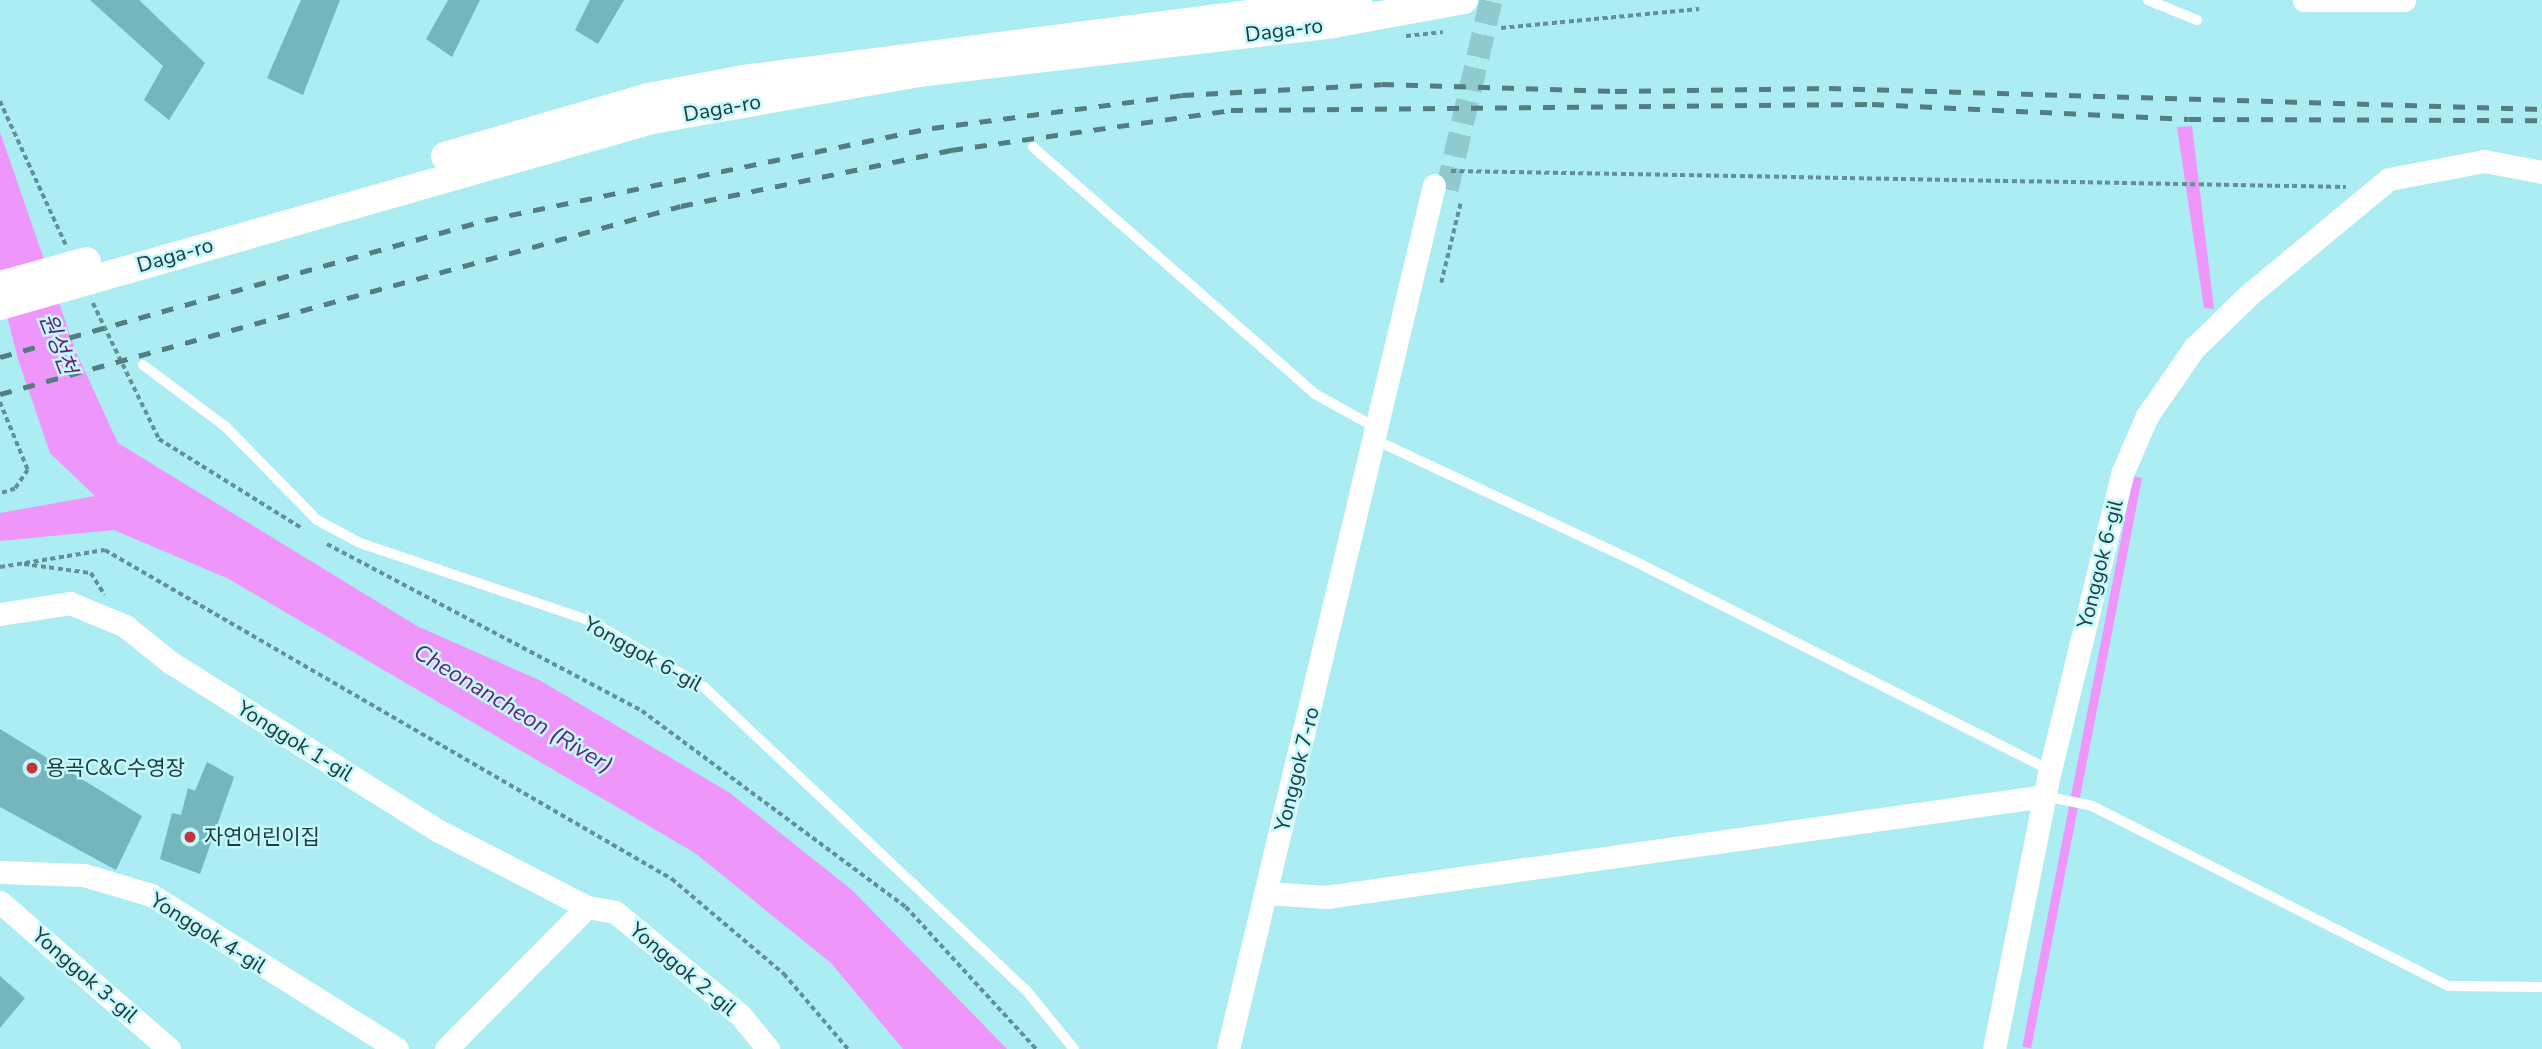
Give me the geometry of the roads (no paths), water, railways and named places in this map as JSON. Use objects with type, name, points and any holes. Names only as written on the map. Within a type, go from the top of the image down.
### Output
[{"type":"street","name":"Daga-ro","points":[[0,306],[122,261],[648,97],[979,44],[1359,0]]},
{"type":"street","name":"Daga-ro","points":[[0,285],[122,261],[652,120],[918,73],[1333,24],[1478,0]]},
{"type":"street","points":[[2304,0],[2404,0]]},
{"type":"street","name":"Yonggok 6-gil","points":[[1994,1049],[2052,798],[2050,771],[2122,474],[2147,416],[2194,348],[2384,183],[2484,161],[2542,172]]},
{"type":"street","name":"Yonggok 7-ro","points":[[1228,1049],[1365,489],[1376,476],[1379,435],[1447,187]]},
{"type":"street","name":"Yonggok 1-gil","points":[[0,614],[70,603],[94,611],[437,830],[587,907]]},
{"type":"street","points":[[1267,893],[1314,899],[2052,798]]},
{"type":"street","name":"Yonggok 4-gil","points":[[0,872],[84,875],[151,895],[397,1049]]},
{"type":"street","name":"Yonggok 3-gil","points":[[0,902],[169,1049]]},
{"type":"street","points":[[446,1049],[587,907]]},
{"type":"street","name":"Yonggok 2-gil","points":[[587,907],[615,912],[741,1016],[768,1049]]},
{"type":"lane","points":[[2148,0],[2197,20]]},
{"type":"lane","points":[[1033,147],[1315,394],[1379,435],[2050,771]]},
{"type":"lane","name":"Yonggok 6-gil","points":[[143,365],[226,427],[317,520],[360,543],[593,622],[704,687],[1026,990],[1074,1049]]},
{"type":"lane","points":[[2052,798],[2092,806],[2448,986],[2542,987]]},
{"type":"water","points":[[2192,126],[2214,309],[2204,308],[2177,127]]},
{"type":"water","points":[[0,132],[76,352],[118,443],[417,626],[541,681],[730,793],[852,890],[1007,1049],[903,1049],[831,963],[695,853],[229,579],[114,530],[0,541],[0,513],[95,496],[50,453],[18,359],[0,289]]},
{"type":"water","points":[[2133,476],[2142,478],[2031,1048],[2022,1047]]},
{"type":"tunnel","points":[[1447,189],[1491,0]]},
{"type":"railway","points":[[0,357],[486,220],[932,128],[1182,95],[1382,84],[1615,91],[1829,88],[2542,109]]},
{"type":"railway","points":[[0,394],[681,206],[951,150],[1231,110],[1872,104],[2189,119],[2542,120]]},
{"type":"place","name":"용곡C&C수영장","points":[[32,768]]},
{"type":"place","name":"자연어린이집","points":[[190,837]]},
{"type":"water label","name":"원성천","points":[[57,344]]},
{"type":"water label","name":"Cheonancheon (River)","points":[[513,709]]}]
